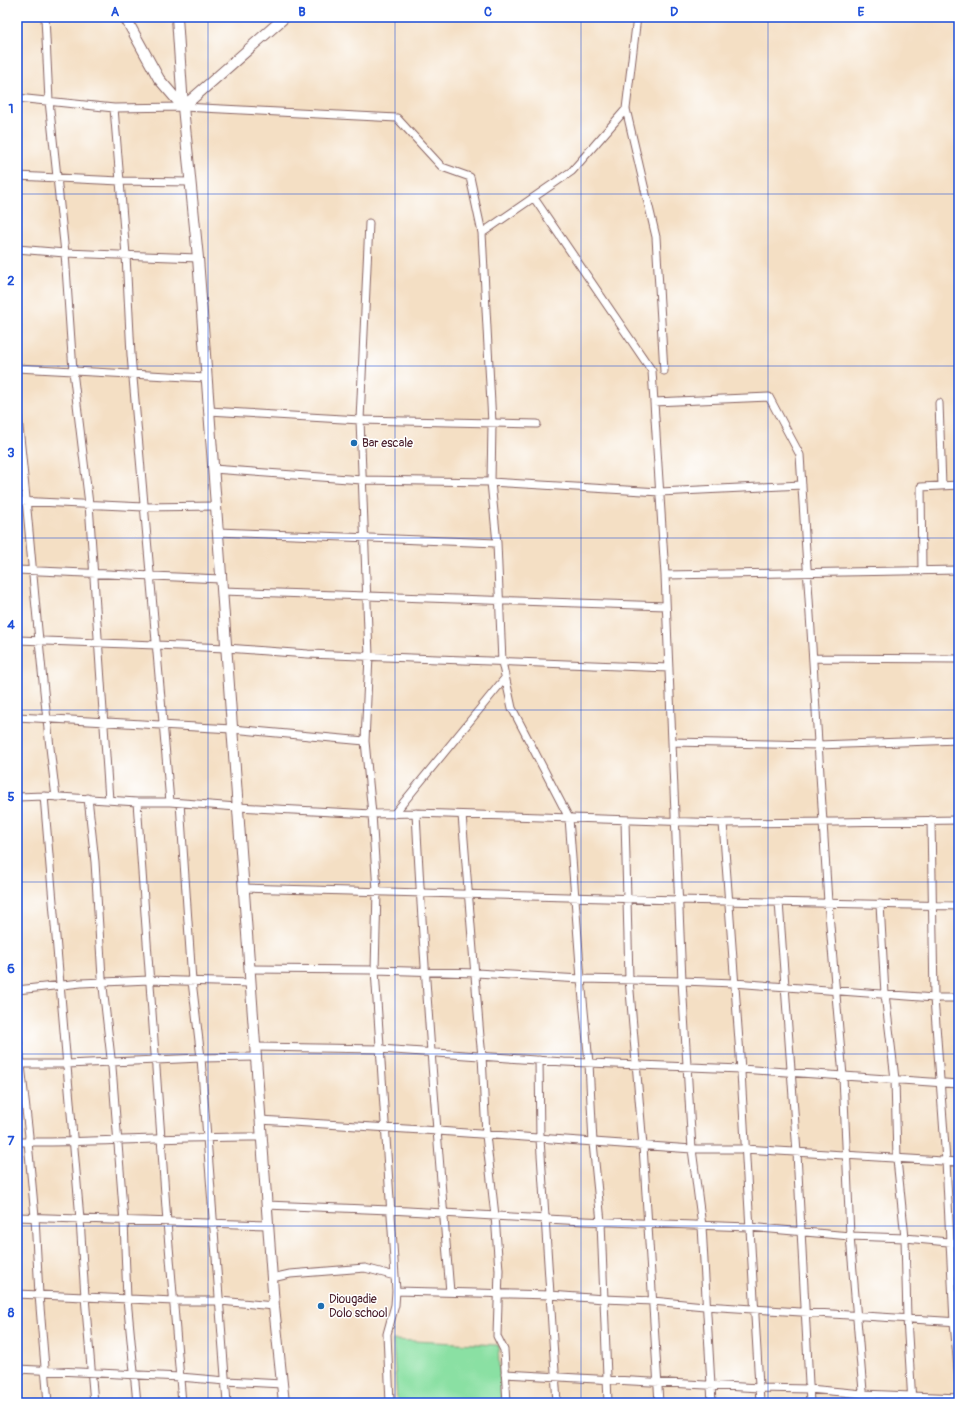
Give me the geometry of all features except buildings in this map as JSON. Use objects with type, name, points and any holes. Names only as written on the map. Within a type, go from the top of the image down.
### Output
[{"type":"street","points":[[44,17],[49,100],[65,253],[73,371],[89,504],[109,800]]},
{"type":"street","points":[[125,17],[159,79],[183,106]]},
{"type":"street","points":[[176,17],[198,258],[266,1205],[284,1403]]},
{"type":"street","points":[[183,106],[285,17]]},
{"type":"street","points":[[637,17],[626,109],[656,237],[664,371]]},
{"type":"street","points":[[17,98],[49,100],[114,108],[183,106],[397,118],[442,167],[470,177],[482,234],[492,423],[491,482],[497,543],[502,662],[512,708],[569,818],[589,1063],[593,1143],[601,1222],[608,1403]]},
{"type":"street","points":[[114,108],[126,255],[132,374],[170,802]]},
{"type":"street","points":[[482,234],[572,171],[626,109]]},
{"type":"street","points":[[17,176],[120,181],[190,182]]},
{"type":"street","points":[[534,198],[652,371],[665,575],[682,981],[692,1149],[702,1226],[712,1403]]},
{"type":"street","points":[[369,223],[360,420],[369,656],[365,741],[377,891],[375,970],[396,1291],[395,1305],[387,1334],[390,1403]]},
{"type":"street","points":[[17,249],[65,253],[198,258]]},
{"type":"street","points":[[17,368],[206,378]]},
{"type":"street","points":[[654,402],[769,397],[800,455],[828,902],[843,1076],[850,1236],[864,1403]]},
{"type":"street","points":[[939,403],[942,486]]},
{"type":"street","points":[[17,408],[27,502],[46,719],[56,797]]},
{"type":"street","points":[[209,411],[360,420],[537,424]]},
{"type":"street","points":[[213,469],[362,480],[491,482],[660,492],[802,485]]},
{"type":"street","points":[[922,571],[921,487],[959,485]]},
{"type":"street","points":[[17,501],[144,507],[216,506]]},
{"type":"street","points":[[218,532],[497,543]]},
{"type":"street","points":[[17,570],[222,579]]},
{"type":"street","points":[[665,575],[959,570]]},
{"type":"street","points":[[222,591],[666,606]]},
{"type":"street","points":[[17,640],[156,644],[308,654],[669,668]]},
{"type":"street","points":[[813,658],[959,659]]},
{"type":"street","points":[[394,814],[505,678]]},
{"type":"street","points":[[17,717],[232,729],[365,741]]},
{"type":"street","points":[[672,742],[818,745],[959,740]]},
{"type":"street","points":[[44,796],[94,1403]]},
{"type":"street","points":[[17,797],[44,796],[88,798],[137,802],[170,802],[237,808],[372,814],[462,814],[723,823],[959,820]]},
{"type":"street","points":[[88,798],[95,862],[102,982],[118,1139],[124,1221],[127,1299],[137,1403]]},
{"type":"street","points":[[137,802],[167,1222],[182,1403]]},
{"type":"street","points":[[180,803],[192,981],[202,1058],[227,1403]]},
{"type":"street","points":[[416,813],[431,1053],[450,1292]]},
{"type":"street","points":[[462,814],[476,973],[486,1135],[499,1270],[497,1336],[504,1350],[507,1403]]},
{"type":"street","points":[[625,820],[629,979],[643,1146],[658,1403]]},
{"type":"street","points":[[931,820],[934,998],[946,1161],[959,1381]]},
{"type":"street","points":[[723,823],[741,1069],[760,1403]]},
{"type":"street","points":[[243,888],[628,899],[828,902],[959,906]]},
{"type":"street","points":[[779,902],[797,1153],[810,1403]]},
{"type":"street","points":[[880,904],[885,994],[895,1079],[897,1159],[905,1238],[907,1318],[912,1399]]},
{"type":"street","points":[[249,969],[426,971],[581,979],[682,981],[934,998],[959,998]]},
{"type":"street","points":[[17,990],[60,985],[149,980],[250,983]]},
{"type":"street","points":[[17,1030],[19,1065],[29,1136],[28,1142],[35,1217],[39,1295],[48,1403]]},
{"type":"street","points":[[255,1047],[380,1049],[589,1063],[791,1072],[959,1084]]},
{"type":"street","points":[[19,1065],[256,1057]]},
{"type":"street","points":[[539,1060],[540,1139],[557,1403]]},
{"type":"street","points":[[260,1120],[692,1149],[745,1149],[959,1162]]},
{"type":"street","points":[[17,1142],[208,1136],[262,1137]]},
{"type":"street","points":[[266,1205],[444,1212],[601,1222],[749,1227],[850,1236],[905,1238],[959,1243]]},
{"type":"street","points":[[17,1217],[268,1225]]},
{"type":"street","points":[[272,1278],[290,1274],[365,1268],[395,1276]]},
{"type":"street","points":[[396,1291],[550,1295],[956,1322]]},
{"type":"street","points":[[17,1294],[174,1301],[220,1301],[274,1306]]},
{"type":"street","points":[[17,1369],[134,1376],[180,1377],[282,1384]]},
{"type":"street","points":[[505,1374],[711,1386],[809,1389],[912,1399],[959,1398]]},
{"type":"green space","points":[[393,1340],[498,1345],[501,1403],[397,1403]]},
{"type":"place","name":"Bar escale","points":[[354,443]]},
{"type":"place","name":"Diougadie Dolo school","points":[[321,1306]]}]
